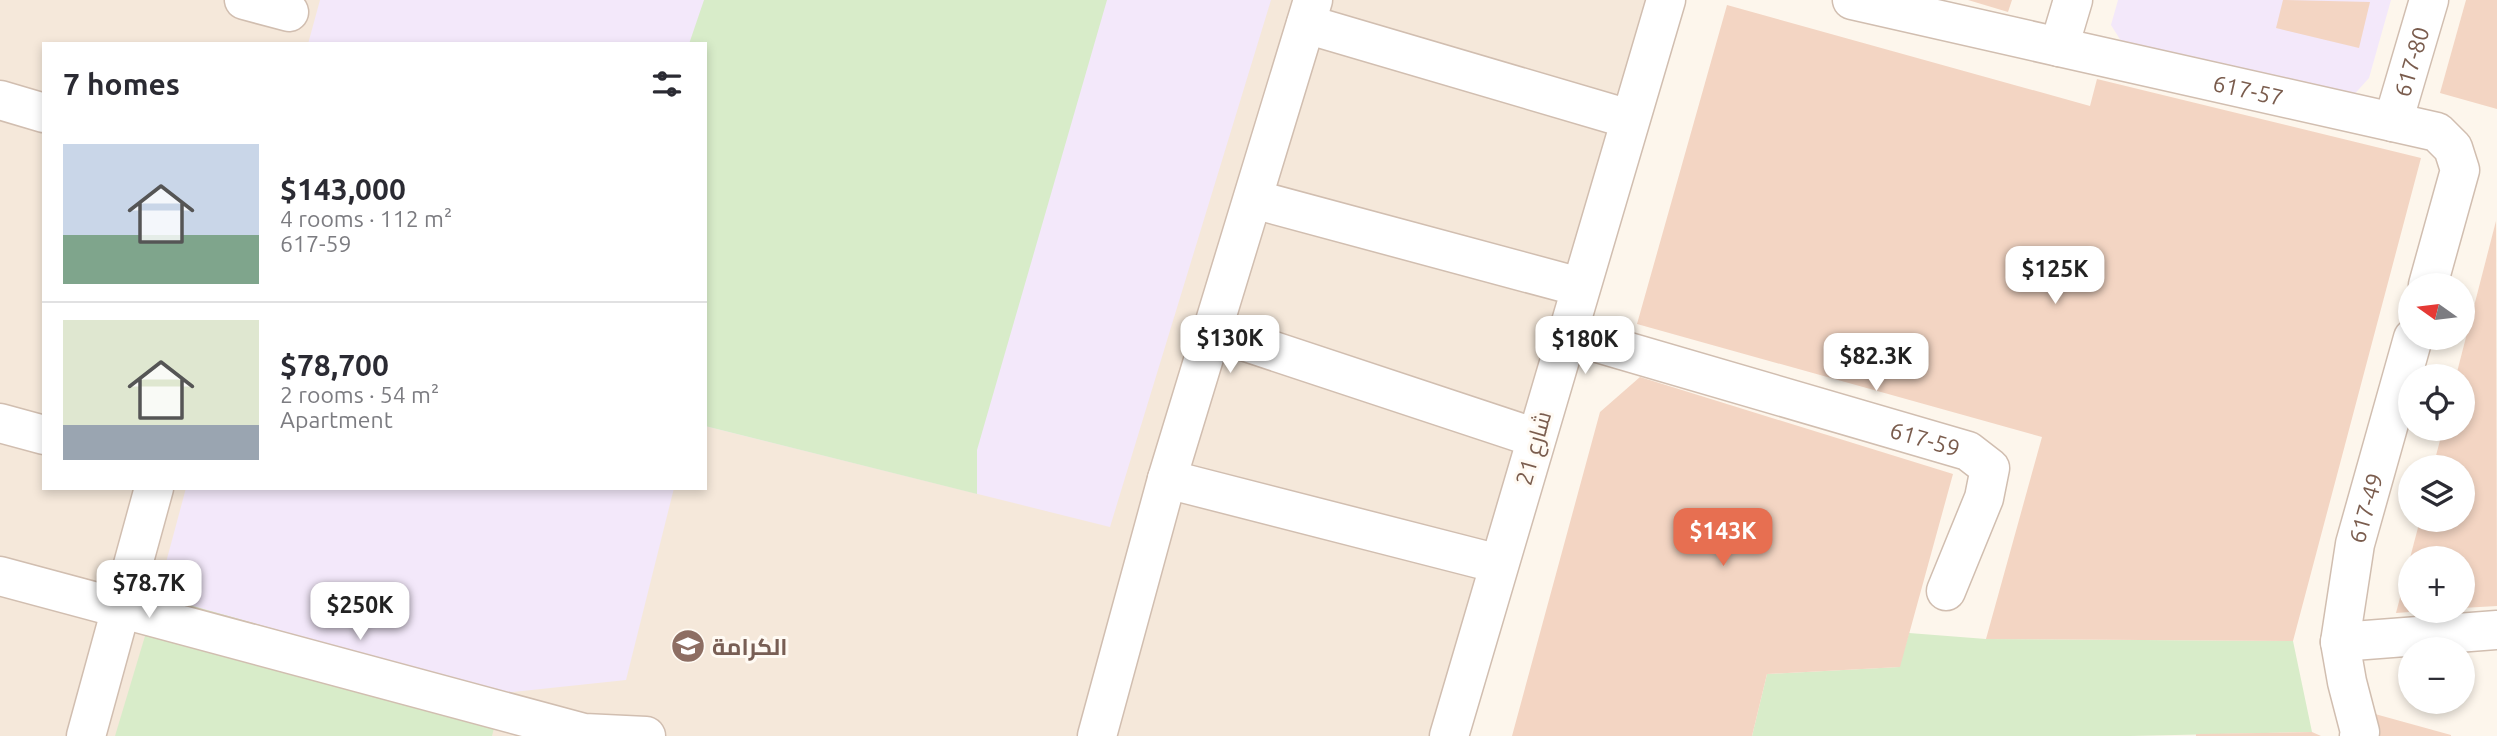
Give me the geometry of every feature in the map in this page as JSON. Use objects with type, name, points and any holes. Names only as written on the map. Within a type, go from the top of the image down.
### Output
[{"type":"street","points":[[244,0],[287,19]]},
{"type":"street","name":"شارع 21","points":[[1449,736],[1665,0]]},
{"type":"street","name":"617-57","points":[[1852,0],[2437,132],[2453,148],[2460,170],[2431,273]]},
{"type":"street","points":[[2059,47],[2073,0]]},
{"type":"street","name":"617-80","points":[[2393,122],[2429,0]]},
{"type":"street","points":[[1097,736],[1167,479],[1309,12],[1629,119]]},
{"type":"street","points":[[0,100],[42,112]]},
{"type":"street","points":[[1253,199],[1580,288]]},
{"type":"street","points":[[1213,331],[1536,438]]},
{"type":"street","name":"617-59","points":[[1567,334],[1968,451],[1990,468],[1984,498],[1945,591]]},
{"type":"street","name":"617-49","points":[[2359,736],[2340,642],[2356,544],[2410,350]]},
{"type":"street","points":[[0,423],[42,434]]},
{"type":"street","points":[[1167,479],[1499,564]]},
{"type":"street","points":[[86,736],[154,490]]},
{"type":"street","points":[[0,576],[584,734],[646,736]]},
{"type":"street","points":[[2340,642],[2497,630]]},
{"type":"shaded area","points":[[0,0],[1666,0],[1449,736],[0,736]]},
{"type":"shaded area","points":[[320,0],[1271,0],[1110,527],[707,426],[707,42],[309,42]]},
{"type":"shaded area","points":[[2118,0],[2391,0],[2369,78],[2351,98],[2121,41],[2111,25]]},
{"type":"shaded area","points":[[185,490],[674,490],[626,680],[503,693],[157,596]]},
{"type":"green space","points":[[704,0],[1107,0],[977,450],[977,494],[707,426],[707,42],[690,42]]},
{"type":"green space","points":[[157,596],[503,693],[492,736],[115,736]]},
{"type":"green space","points":[[1909,633],[1986,639],[2293,641],[2312,732],[2130,736],[1752,736],[1767,674],[1899,667]]},
{"type":"building","points":[[1968,0],[2012,0],[2008,12]]},
{"type":"building","points":[[2283,0],[2370,2],[2359,48],[2276,28]]},
{"type":"building","points":[[2466,0],[2497,0],[2497,109],[2440,93]]},
{"type":"building","points":[[1727,5],[2090,106],[2097,79],[2421,158],[2293,641],[1986,639],[2042,437],[1637,324]]},
{"type":"building","points":[[2496,221],[2497,606],[2475,607],[2475,546],[2413,546],[2417,532],[2475,532],[2475,455],[2436,455],[2440,441],[2475,441],[2475,364],[2459,364],[2463,350],[2475,350],[2475,302]]},
{"type":"building","points":[[1640,377],[1953,474],[1900,667],[1767,674],[1752,736],[1512,736],[1600,412]]},
{"type":"building","points":[[2375,714],[2451,735],[2451,736],[2369,736]]},
{"type":"building","points":[[2312,732],[2321,736],[2196,736],[2196,734]]},
{"type":"place","name":"الكرامة","points":[[688,646]]}]
